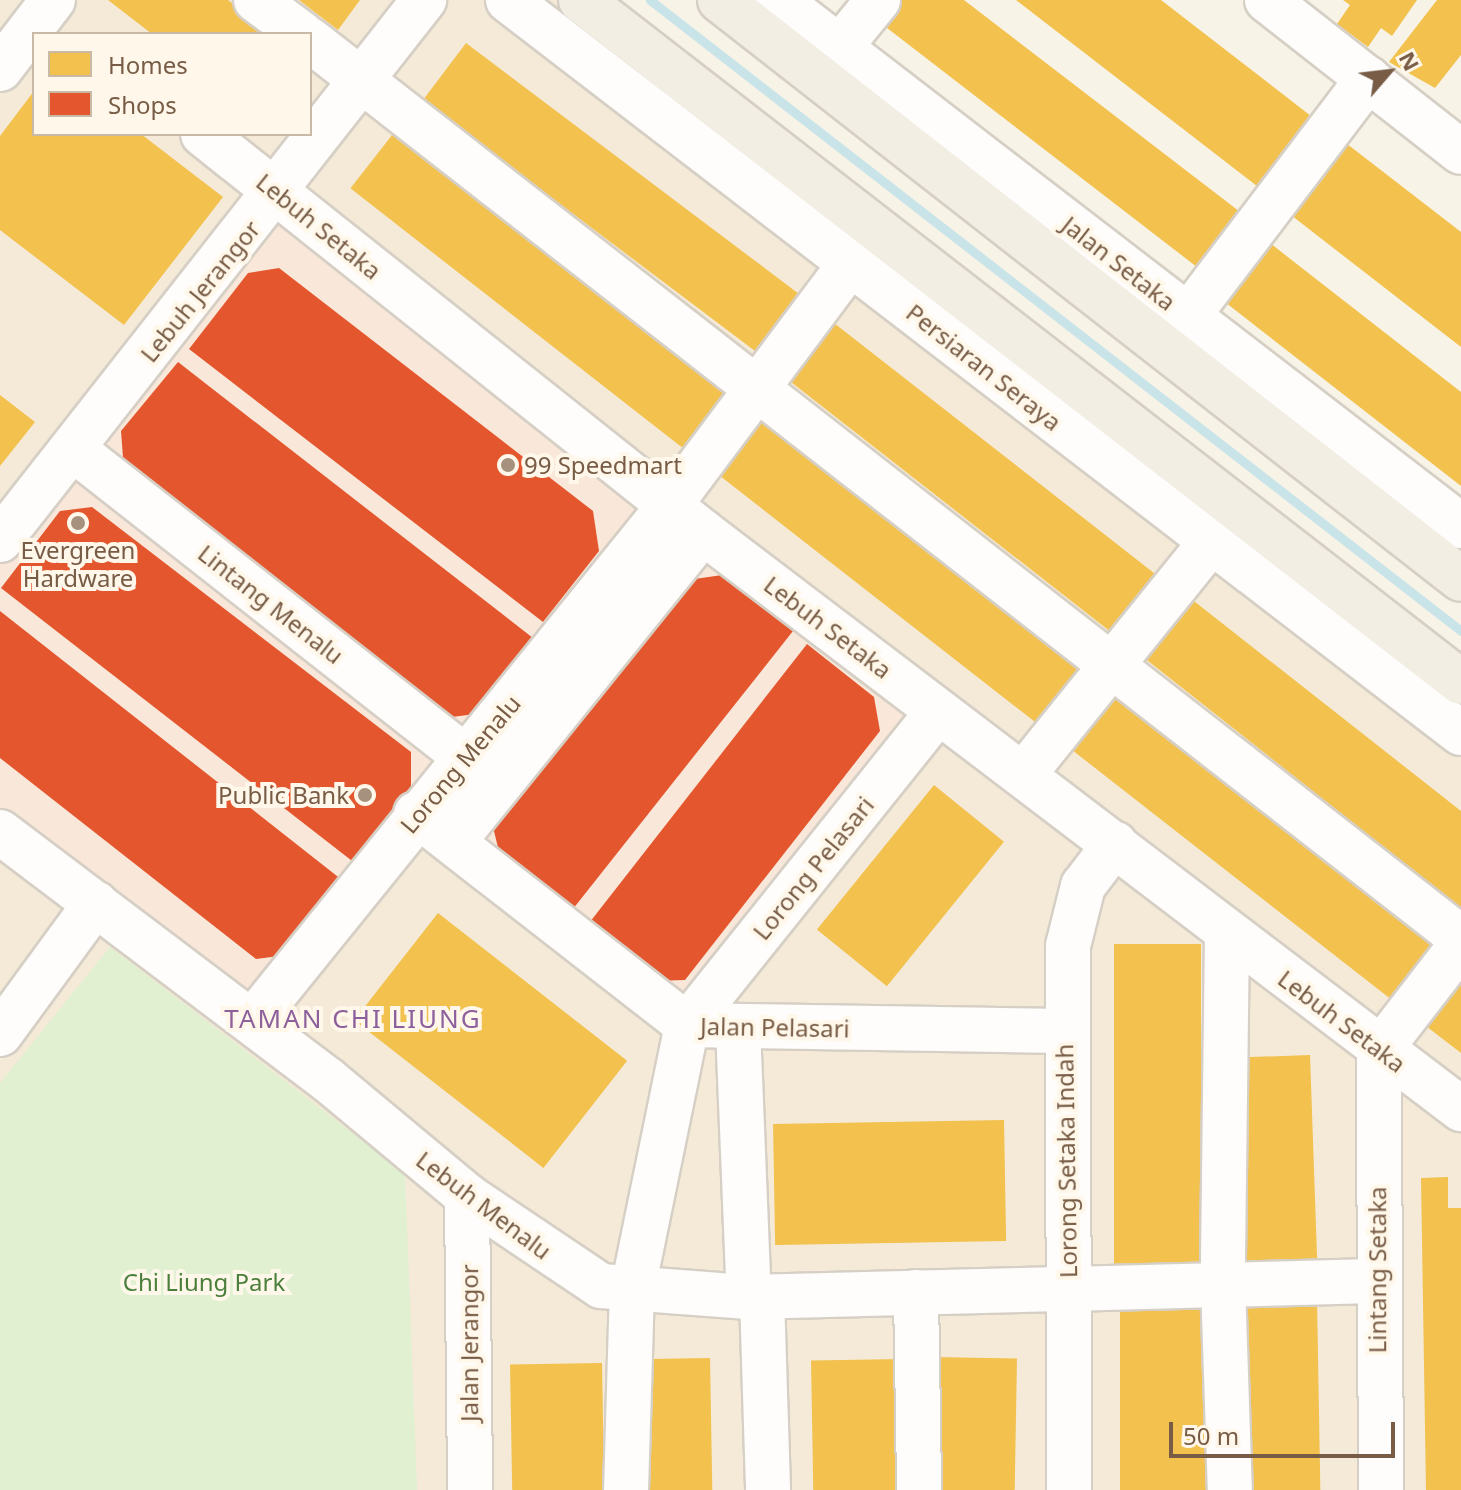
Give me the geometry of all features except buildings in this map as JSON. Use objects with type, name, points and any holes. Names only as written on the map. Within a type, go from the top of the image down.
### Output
[{"type":"main road","name":"Persiaran Seraya","points":[[581,0],[1461,682]]},
{"type":"main road","points":[[720,0],[1461,579]]},
{"type":"street","points":[[256,0],[299,32]]},
{"type":"street","name":"Lebuh Jerangor","points":[[0,540],[278,193],[424,0]]},
{"type":"street","name":"Persiaran Seraya","points":[[508,0],[1461,733]]},
{"type":"street","name":"Jalan Setaka","points":[[778,0],[1461,526]]},
{"type":"street","points":[[839,48],[878,0]]},
{"type":"street","points":[[1267,0],[1461,152]]},
{"type":"street","points":[[33,32],[51,11]]},
{"type":"street","points":[[0,69],[32,33]]},
{"type":"street","points":[[312,42],[1109,668],[1461,938]]},
{"type":"street","points":[[1188,316],[1368,79]]},
{"type":"street","name":"Lebuh Setaka","points":[[206,136],[686,519],[1115,844],[1379,1051],[1461,1109]]},
{"type":"street","points":[[686,519],[752,387],[850,264]]},
{"type":"street","name":"Lintang Menalu","points":[[73,449],[468,759]]},
{"type":"street","name":"Lorong Menalu","points":[[252,1022],[416,814],[686,519]]},
{"type":"street","name":"Lorong Menalu","points":[[454,841],[686,519]]},
{"type":"street","points":[[1023,775],[1212,541]]},
{"type":"street","name":"Lorong Pelasari","points":[[687,1025],[938,712]]},
{"type":"street","name":"Jalan Pelasari","points":[[416,814],[687,1025],[1063,1031]]},
{"type":"street","name":"Lebuh Menalu","points":[[0,832],[252,1022],[467,1196],[550,1256],[601,1286],[632,1293],[756,1297],[1375,1281]]},
{"type":"street","name":"Lorong Setaka Indah","points":[[1069,1490],[1063,1031],[1068,946],[1083,886],[1115,844]]},
{"type":"street","points":[[0,1034],[96,903]]},
{"type":"street","points":[[1227,932],[1223,1284],[1230,1490]]},
{"type":"street","points":[[1379,1051],[1461,945]]},
{"type":"street","points":[[626,1490],[632,1293],[687,1025]]},
{"type":"street","points":[[738,1028],[768,1490]]},
{"type":"street","name":"Lintang Setaka","points":[[1379,1051],[1375,1281],[1381,1490]]},
{"type":"street","name":"Jalan Jerangor","points":[[467,1196],[470,1490]]},
{"type":"street","points":[[916,1292],[919,1490]]},
{"type":"shaded area","name":"TAMAN CHI LIUNG","points":[[0,0],[577,0],[1461,685],[1461,1490],[0,1490]]},
{"type":"shaded area","points":[[279,207],[920,718],[683,1010],[415,800],[250,1008],[0,819],[0,562]]},
{"type":"green space","name":"Chi Liung Park","points":[[110,947],[405,1173],[417,1490],[0,1490],[0,1083]]},
{"type":"waterway","points":[[650,0],[1461,631]]},
{"type":"place","name":"99 Speedmart","points":[[508,465]]},
{"type":"place","name":"Evergreen Hardware","points":[[78,523]]},
{"type":"place","name":"Public Bank","points":[[365,795]]},
{"type":"district","name":"TAMAN CHI LIUNG","points":[[353,1019]]}]
